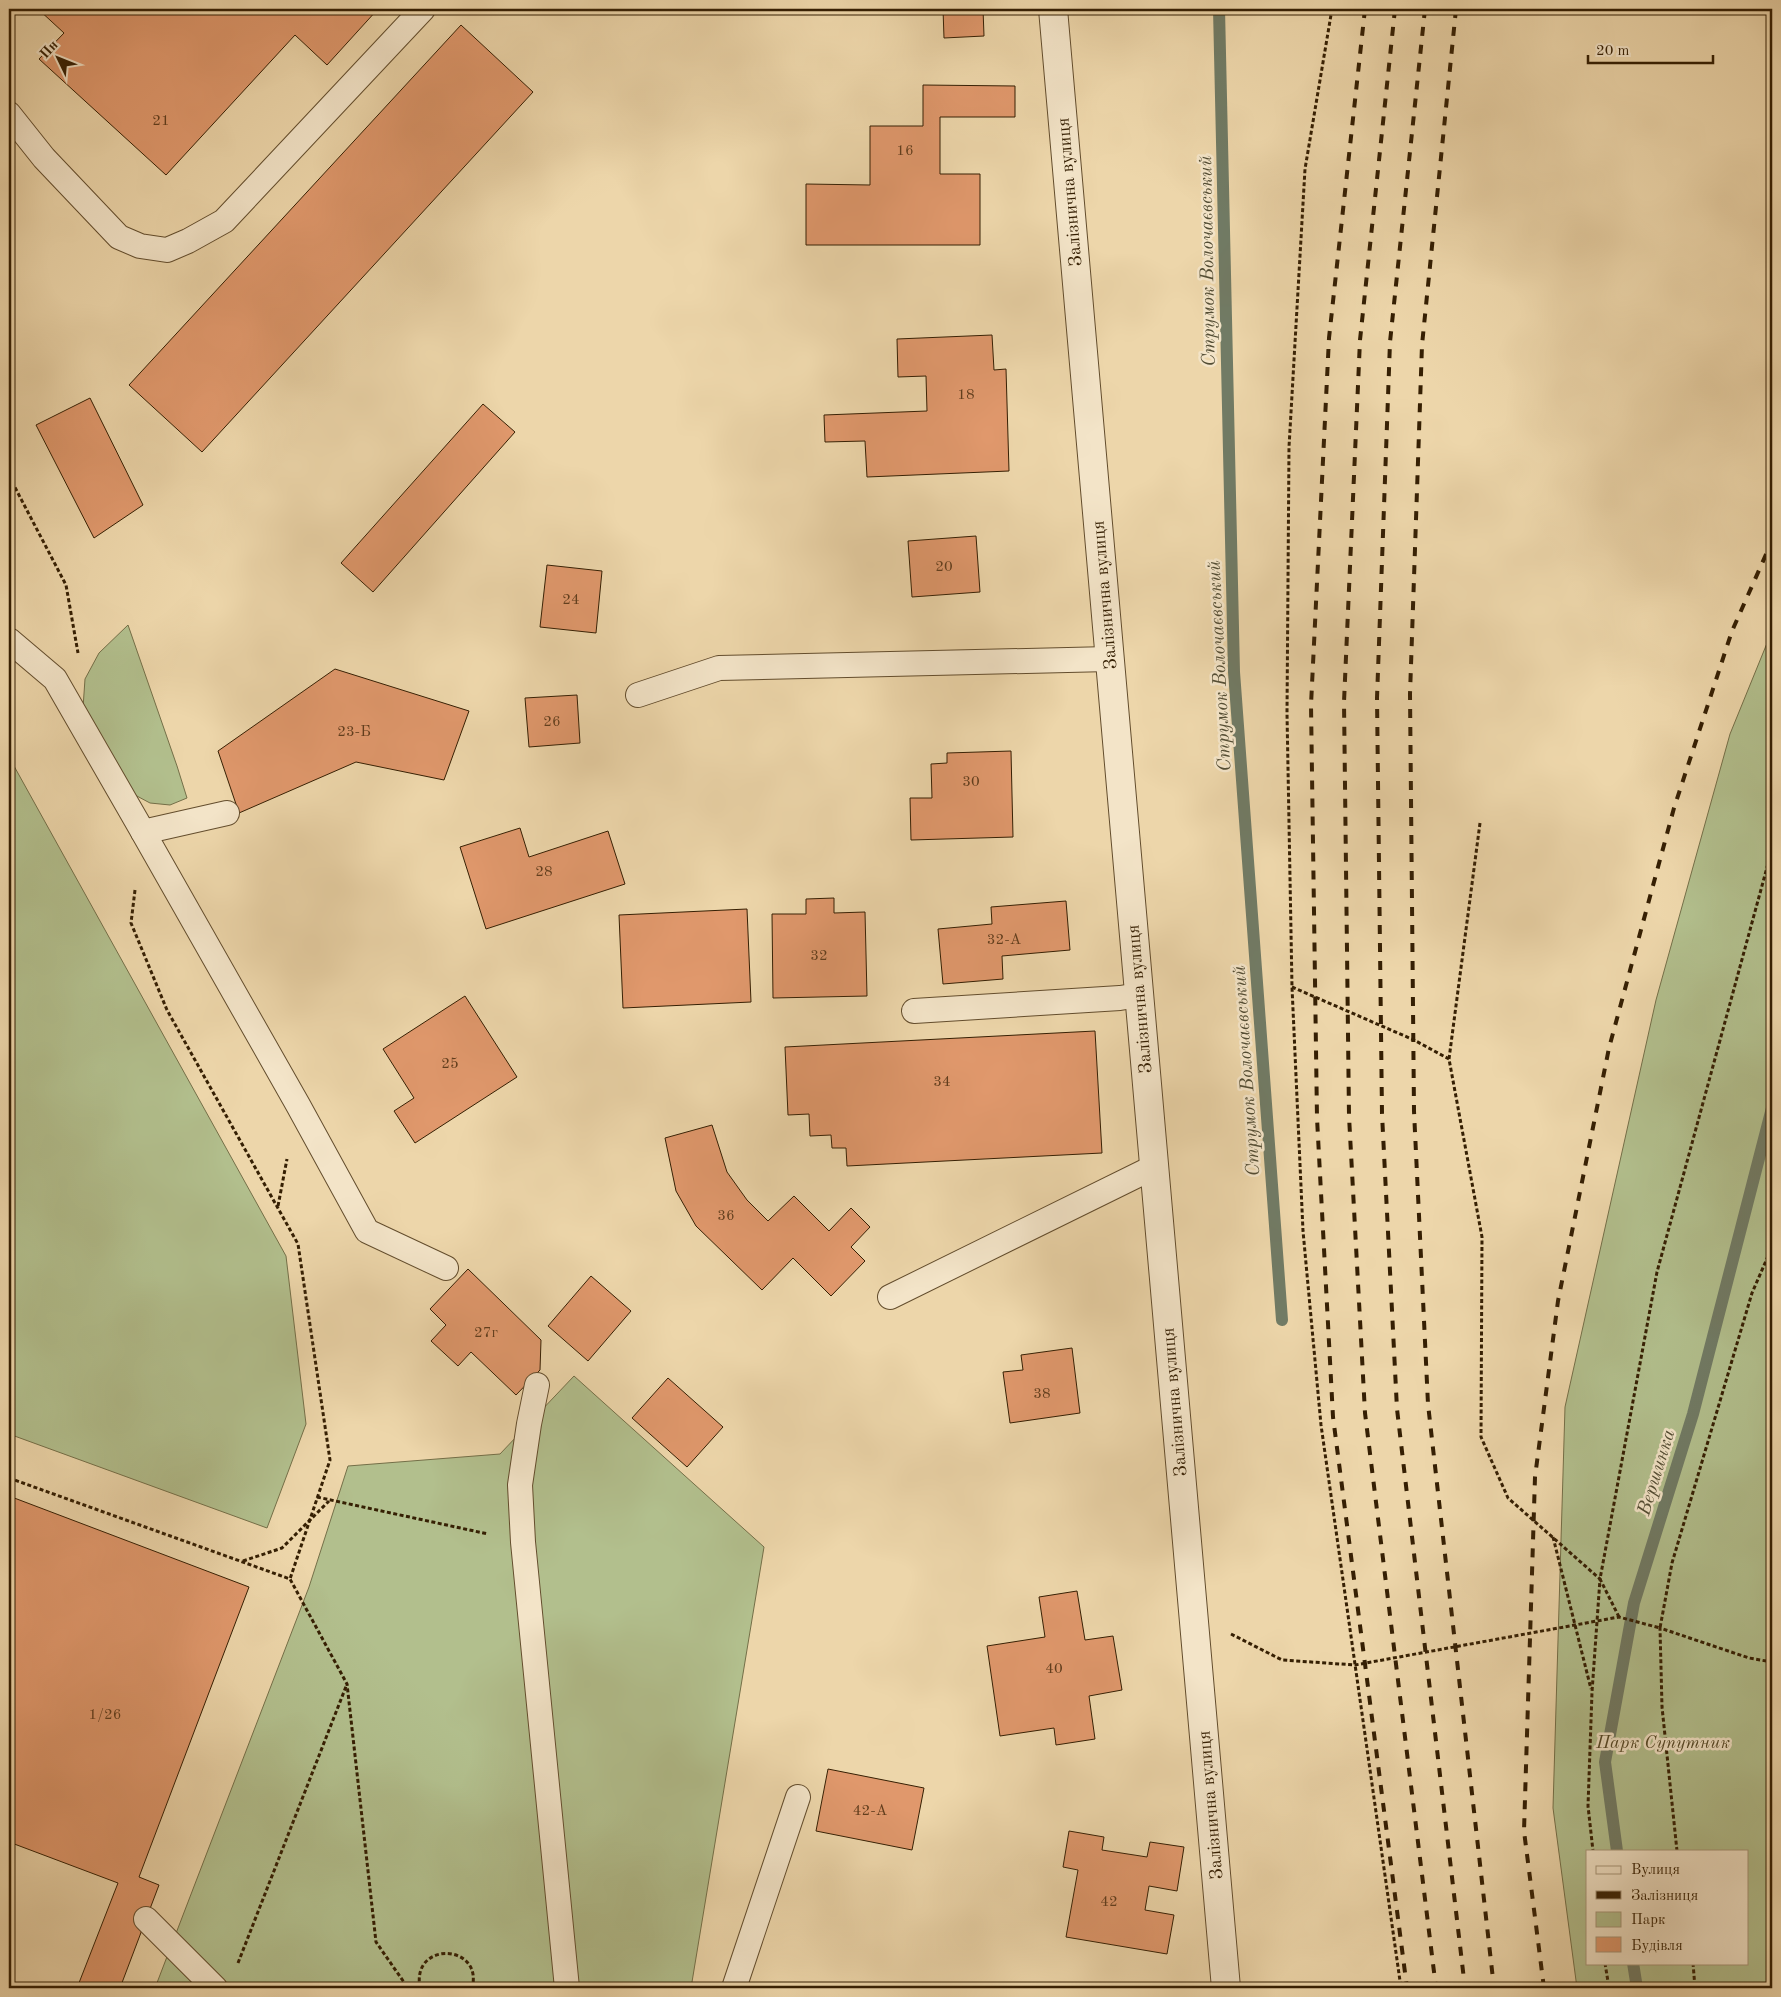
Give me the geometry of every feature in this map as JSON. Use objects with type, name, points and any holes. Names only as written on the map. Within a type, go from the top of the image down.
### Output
[{"type":"street","name":"Залізнична вулиця","points":[[1053,9],[1226,1988]]},
{"type":"lane","points":[[9,114],[44,158],[120,237],[140,246],[168,250],[224,221],[423,9]]},
{"type":"lane","points":[[9,640],[55,678],[294,1096],[367,1232],[446,1268]]},
{"type":"lane","points":[[638,695],[719,668],[1109,659]]},
{"type":"lane","points":[[143,832],[227,813]]},
{"type":"lane","points":[[914,1011],[1120,998],[1139,995]]},
{"type":"lane","points":[[890,1297],[1154,1168]]},
{"type":"lane","points":[[537,1385],[520,1485],[523,1542],[567,1988]]},
{"type":"lane","points":[[734,1988],[798,1797]]},
{"type":"lane","points":[[146,1919],[214,1988]]},
{"type":"path","points":[[1332,9],[1306,169],[1289,447],[1287,713],[1292,987],[1303,1231],[1321,1425],[1401,1988]]},
{"type":"path","points":[[9,476],[66,584],[78,655]]},
{"type":"path","points":[[1480,822],[1449,1059],[1482,1238],[1481,1437],[1508,1498],[1600,1579],[1619,1617]]},
{"type":"path","points":[[1593,1850],[1588,1806],[1592,1692],[1600,1579],[1657,1272],[1772,849]]},
{"type":"path","points":[[136,887],[131,923],[167,1010],[298,1244],[330,1460],[290,1579]]},
{"type":"path","points":[[1292,987],[1414,1040],[1449,1059]]},
{"type":"path","points":[[1676,1850],[1662,1707],[1660,1628],[1672,1563],[1694,1488],[1752,1293],[1772,1247]]},
{"type":"path","points":[[9,1478],[290,1579],[347,1684],[376,1942],[408,1988]]},
{"type":"path","points":[[317,1498],[523,1542]]},
{"type":"path","points":[[243,1561],[282,1548],[330,1500]]},
{"type":"path","points":[[1552,1538],[1592,1692]]},
{"type":"path","points":[[1193,1616],[1282,1660],[1355,1665],[1619,1617],[1660,1628],[1749,1658],[1772,1662]]},
{"type":"path","points":[[236,1970],[347,1684]]},
{"type":"path","points":[[420,1988],[419,1979],[425,1963],[431,1957],[448,1953],[456,1954],[470,1966],[473,1974],[472,1988]]},
{"type":"path","points":[[1605,1964],[1609,1988]]},
{"type":"path","points":[[1693,1964],[1695,1988]]},
{"type":"green space","points":[[128,625],[187,798],[170,805],[150,803],[135,795],[83,708],[85,679],[99,653]]},
{"type":"green space","name":"Парк Супутник","points":[[1772,631],[1772,1988],[1577,1988],[1553,1808],[1565,1407],[1656,1000],[1730,734]]},
{"type":"green space","points":[[9,757],[286,1256],[306,1424],[267,1528],[9,1434]]},
{"type":"green space","points":[[574,1376],[764,1547],[691,1988],[155,1988],[309,1587],[348,1466],[500,1454]]},
{"type":"building","points":[[38,9],[377,10],[327,65],[295,35],[166,175],[39,59],[64,33]]},
{"type":"building","points":[[943,9],[983,9],[984,36],[944,38]]},
{"type":"building","points":[[461,25],[533,92],[202,452],[129,385]]},
{"type":"building","points":[[923,85],[1015,86],[1015,117],[940,117],[940,174],[980,174],[980,245],[806,245],[806,184],[870,185],[870,126],[923,126]]},
{"type":"building","points":[[992,335],[994,370],[1006,369],[1009,471],[867,477],[865,441],[825,442],[824,415],[927,411],[926,376],[898,377],[897,339]]},
{"type":"building","points":[[90,398],[143,505],[94,538],[36,425]]},
{"type":"building","points":[[483,404],[515,432],[373,592],[341,563]]},
{"type":"building","points":[[976,536],[980,592],[912,597],[908,541]]},
{"type":"building","points":[[547,565],[602,571],[596,633],[540,627]]},
{"type":"building","points":[[335,669],[469,711],[444,780],[356,762],[239,813],[218,751]]},
{"type":"building","points":[[577,695],[580,743],[529,747],[525,698]]},
{"type":"building","points":[[1011,751],[1013,837],[911,840],[910,798],[932,798],[931,764],[947,763],[947,753]]},
{"type":"building","points":[[520,828],[529,857],[608,831],[625,884],[486,929],[460,847]]},
{"type":"building","points":[[834,898],[834,913],[865,912],[867,996],[773,998],[772,914],[806,914],[806,899]]},
{"type":"building","points":[[1066,901],[1070,950],[1002,956],[1003,979],[943,984],[938,929],[992,924],[991,907]]},
{"type":"building","points":[[747,909],[751,1002],[623,1008],[619,915]]},
{"type":"building","points":[[465,996],[517,1077],[415,1143],[394,1111],[414,1098],[383,1049]]},
{"type":"building","points":[[1095,1031],[1102,1153],[847,1166],[846,1148],[832,1148],[831,1135],[810,1136],[809,1114],[788,1115],[785,1047]]},
{"type":"building","points":[[712,1125],[727,1172],[747,1200],[768,1221],[794,1196],[829,1231],[851,1208],[870,1227],[851,1247],[865,1261],[831,1296],[793,1258],[762,1290],[696,1226],[676,1191],[665,1138]]},
{"type":"building","points":[[468,1269],[541,1340],[540,1370],[516,1395],[471,1352],[458,1366],[431,1341],[446,1325],[430,1309]]},
{"type":"building","points":[[591,1276],[631,1311],[588,1361],[548,1326]]},
{"type":"building","points":[[1072,1348],[1080,1413],[1010,1423],[1003,1372],[1023,1370],[1021,1355]]},
{"type":"building","points":[[668,1378],[723,1427],[687,1467],[632,1418]]},
{"type":"building","points":[[9,1496],[249,1587],[139,1877],[159,1885],[120,1988],[77,1988],[118,1883],[9,1842]]},
{"type":"building","points":[[1077,1591],[1085,1640],[1113,1636],[1122,1690],[1089,1696],[1095,1739],[1056,1745],[1054,1728],[1000,1736],[987,1646],[1045,1637],[1039,1597]]},
{"type":"building","points":[[828,1769],[924,1788],[912,1850],[816,1831]]},
{"type":"building","points":[[1069,1831],[1104,1837],[1102,1850],[1147,1857],[1150,1842],[1184,1847],[1177,1891],[1149,1886],[1145,1910],[1174,1915],[1167,1954],[1066,1937],[1078,1870],[1063,1867]]},
{"type":"waterway","name":"Струмок Волочаєвський","points":[[1219,9],[1234,672],[1282,1320]]},
{"type":"waterway","name":"Вершинка","points":[[1617,1850],[1605,1762],[1634,1603],[1693,1414],[1772,1108]]},
{"type":"waterway","name":"Вершинка","points":[[1633,1964],[1637,1988]]},
{"type":"railway","points":[[1365,9],[1329,338],[1311,705],[1317,1118],[1333,1417],[1407,1988]]},
{"type":"railway","points":[[1395,9],[1360,340],[1344,702],[1349,1116],[1365,1413],[1436,1988]]},
{"type":"railway","points":[[1425,9],[1390,342],[1377,698],[1382,1114],[1397,1409],[1465,1988]]},
{"type":"railway","points":[[1456,9],[1422,345],[1410,694],[1414,1111],[1428,1404],[1494,1988]]},
{"type":"railway","points":[[1544,1988],[1524,1831],[1535,1477],[1558,1301],[1609,1048],[1674,808],[1732,631],[1772,541]]}]
